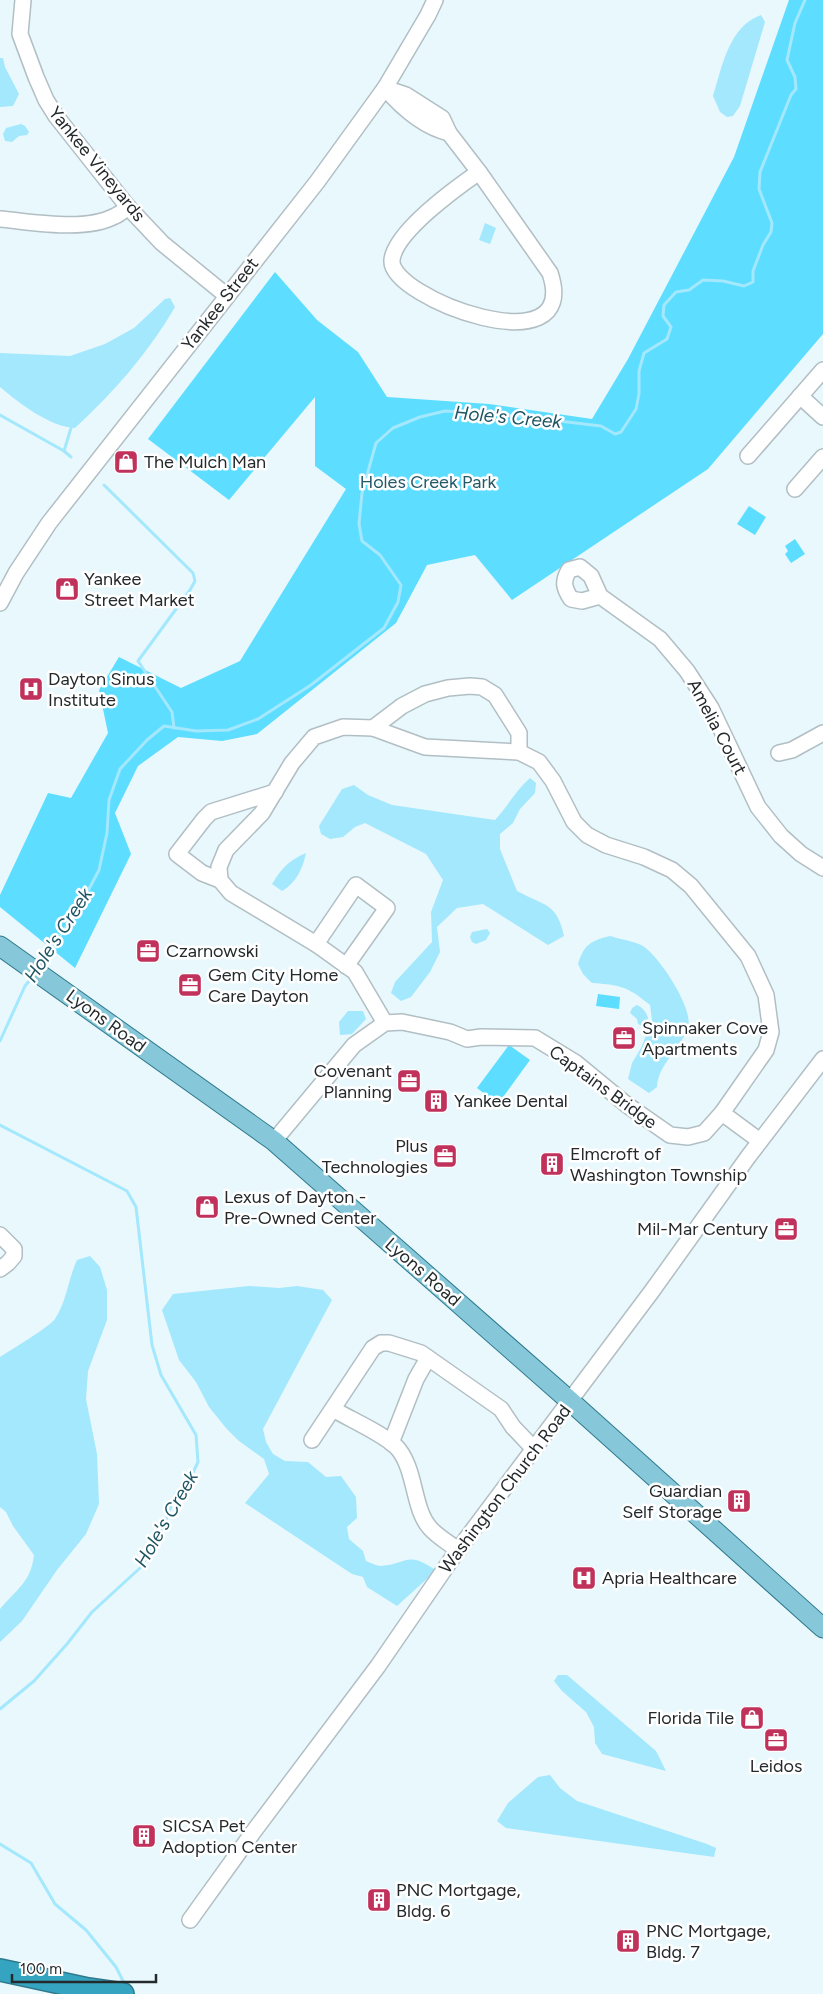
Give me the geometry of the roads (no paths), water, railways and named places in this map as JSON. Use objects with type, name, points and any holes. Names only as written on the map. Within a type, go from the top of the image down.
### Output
[{"type":"highway","points":[[0,1970],[88,1990],[123,1994]]},
{"type":"main road","name":"Lyons Road","points":[[0,946],[274,1142],[570,1401],[823,1628]]},
{"type":"street","name":"Yankee Vineyards","points":[[23,0],[20,34],[46,100],[56,116],[124,203],[162,243],[227,296]]},
{"type":"street","name":"Yankee Street","points":[[0,603],[16,573],[49,523],[317,182],[385,88],[428,15],[434,0]]},
{"type":"street","points":[[385,88],[400,106],[437,130],[449,134],[479,172],[550,273],[554,292],[552,302],[543,315],[532,321],[515,322],[456,310],[405,282],[394,269],[392,260],[395,250],[415,223],[479,172]]},
{"type":"street","points":[[0,220],[75,225],[99,222],[115,216],[124,203]]},
{"type":"street","points":[[748,456],[823,370]]},
{"type":"street","points":[[800,396],[823,417]]},
{"type":"street","points":[[795,488],[823,457]]},
{"type":"street","name":"Amelia Court","points":[[600,596],[660,639],[687,671],[711,708],[758,807],[781,836],[801,854],[823,868]]},
{"type":"street","points":[[373,728],[402,706],[425,694],[448,688],[482,687],[495,696],[518,733],[520,752]]},
{"type":"street","name":"Captains Bridge","points":[[220,880],[219,867],[226,850],[262,813],[292,763],[314,737],[343,727],[373,728],[425,747],[520,752],[539,762],[553,781],[574,822],[587,835],[606,845],[644,857],[672,870],[691,886],[748,956],[766,995],[771,1032],[766,1050],[722,1113],[704,1133],[688,1137],[670,1135],[627,1105],[576,1063],[535,1038],[481,1037],[467,1039],[450,1032],[421,1025],[402,1022],[385,1024]]},
{"type":"street","points":[[779,753],[792,750],[823,733]]},
{"type":"street","points":[[274,1142],[354,1045],[385,1024],[355,972],[316,944],[231,893],[220,880],[202,872],[177,854],[211,812],[275,792]]},
{"type":"street","points":[[316,944],[356,885],[387,908],[346,966]]},
{"type":"street","name":"Washington Church Road","points":[[190,1920],[254,1831],[378,1666],[458,1550],[570,1401],[760,1141],[823,1059]]},
{"type":"street","points":[[722,1113],[760,1141]]},
{"type":"street","points":[[0,1235],[14,1249],[14,1256],[0,1269]]},
{"type":"street","points":[[312,1440],[373,1348],[381,1344],[390,1343],[408,1348],[428,1358],[501,1409],[513,1427],[533,1448]]},
{"type":"street","points":[[391,1443],[416,1378],[428,1358]]},
{"type":"street","points":[[333,1409],[381,1435],[399,1449],[413,1480],[420,1511],[430,1528],[458,1550]]},
{"type":"waterway","name":"Hole's Creek","points":[[39,967],[79,908],[99,870],[107,833],[109,800],[120,769],[147,740],[164,726],[196,731],[228,730],[258,719],[311,685],[384,628],[398,602],[401,585],[380,555],[362,541],[359,524],[362,493],[376,443],[393,428],[420,417],[445,411],[499,414],[601,426],[615,434],[621,432],[636,409],[639,394],[639,371],[644,353],[667,339],[671,327],[663,316],[664,305],[676,292],[689,290],[703,280],[723,281],[744,286],[753,282],[753,271],[763,245],[771,232],[772,223],[759,189],[760,172],[791,95],[796,89],[795,77],[787,60],[795,23],[805,0]]},
{"type":"waterway","points":[[0,415],[64,451],[71,457]]},
{"type":"waterway","points":[[64,451],[71,428]]},
{"type":"waterway","points":[[104,485],[193,573],[195,581],[190,590],[138,661],[172,712],[174,728]]},
{"type":"waterway","name":"Hole's Creek","points":[[0,1041],[25,986],[33,976]]},
{"type":"waterway","name":"Hole's Creek","points":[[0,1125],[127,1191],[136,1207],[152,1345],[161,1375],[196,1435],[198,1462],[188,1483],[176,1493],[159,1538],[140,1568],[92,1612],[34,1681],[0,1709]]},
{"type":"waterway","points":[[0,1844],[31,1863],[55,1904],[86,1930],[116,1967],[125,1985]]},
{"type":"place","name":"The Mulch Man","points":[[126,462]]},
{"type":"place","name":"Yankee Street Market","points":[[67,589]]},
{"type":"place","name":"Dayton Sinus Institute","points":[[31,689]]},
{"type":"place","name":"Czarnowski","points":[[148,951]]},
{"type":"place","name":"Gem City Home Care Dayton","points":[[190,985]]},
{"type":"place","name":"Spinnaker Cove Apartments","points":[[624,1038]]},
{"type":"place","name":"Covenant Planning","points":[[409,1081]]},
{"type":"place","name":"Yankee Dental","points":[[436,1101]]},
{"type":"place","name":"Plus Technologies","points":[[445,1156]]},
{"type":"place","name":"Elmcroft of Washington Township","points":[[552,1164]]},
{"type":"place","name":"Lexus of Dayton - Pre-Owned Center","points":[[207,1207]]},
{"type":"place","name":"Mil-Mar Century","points":[[786,1229]]},
{"type":"place","name":"Guardian Self Storage","points":[[739,1501]]},
{"type":"place","name":"Apria Healthcare","points":[[584,1578]]},
{"type":"place","name":"Florida Tile","points":[[752,1718]]},
{"type":"place","name":"Leidos","points":[[776,1740]]},
{"type":"place","name":"SICSA Pet Adoption Center","points":[[144,1836]]},
{"type":"place","name":"PNC Mortgage, Bldg. 6","points":[[379,1900]]},
{"type":"place","name":"PNC Mortgage, Bldg. 7","points":[[628,1941]]},
{"type":"park label","name":"Holes Creek Park","points":[[428,482]]}]
